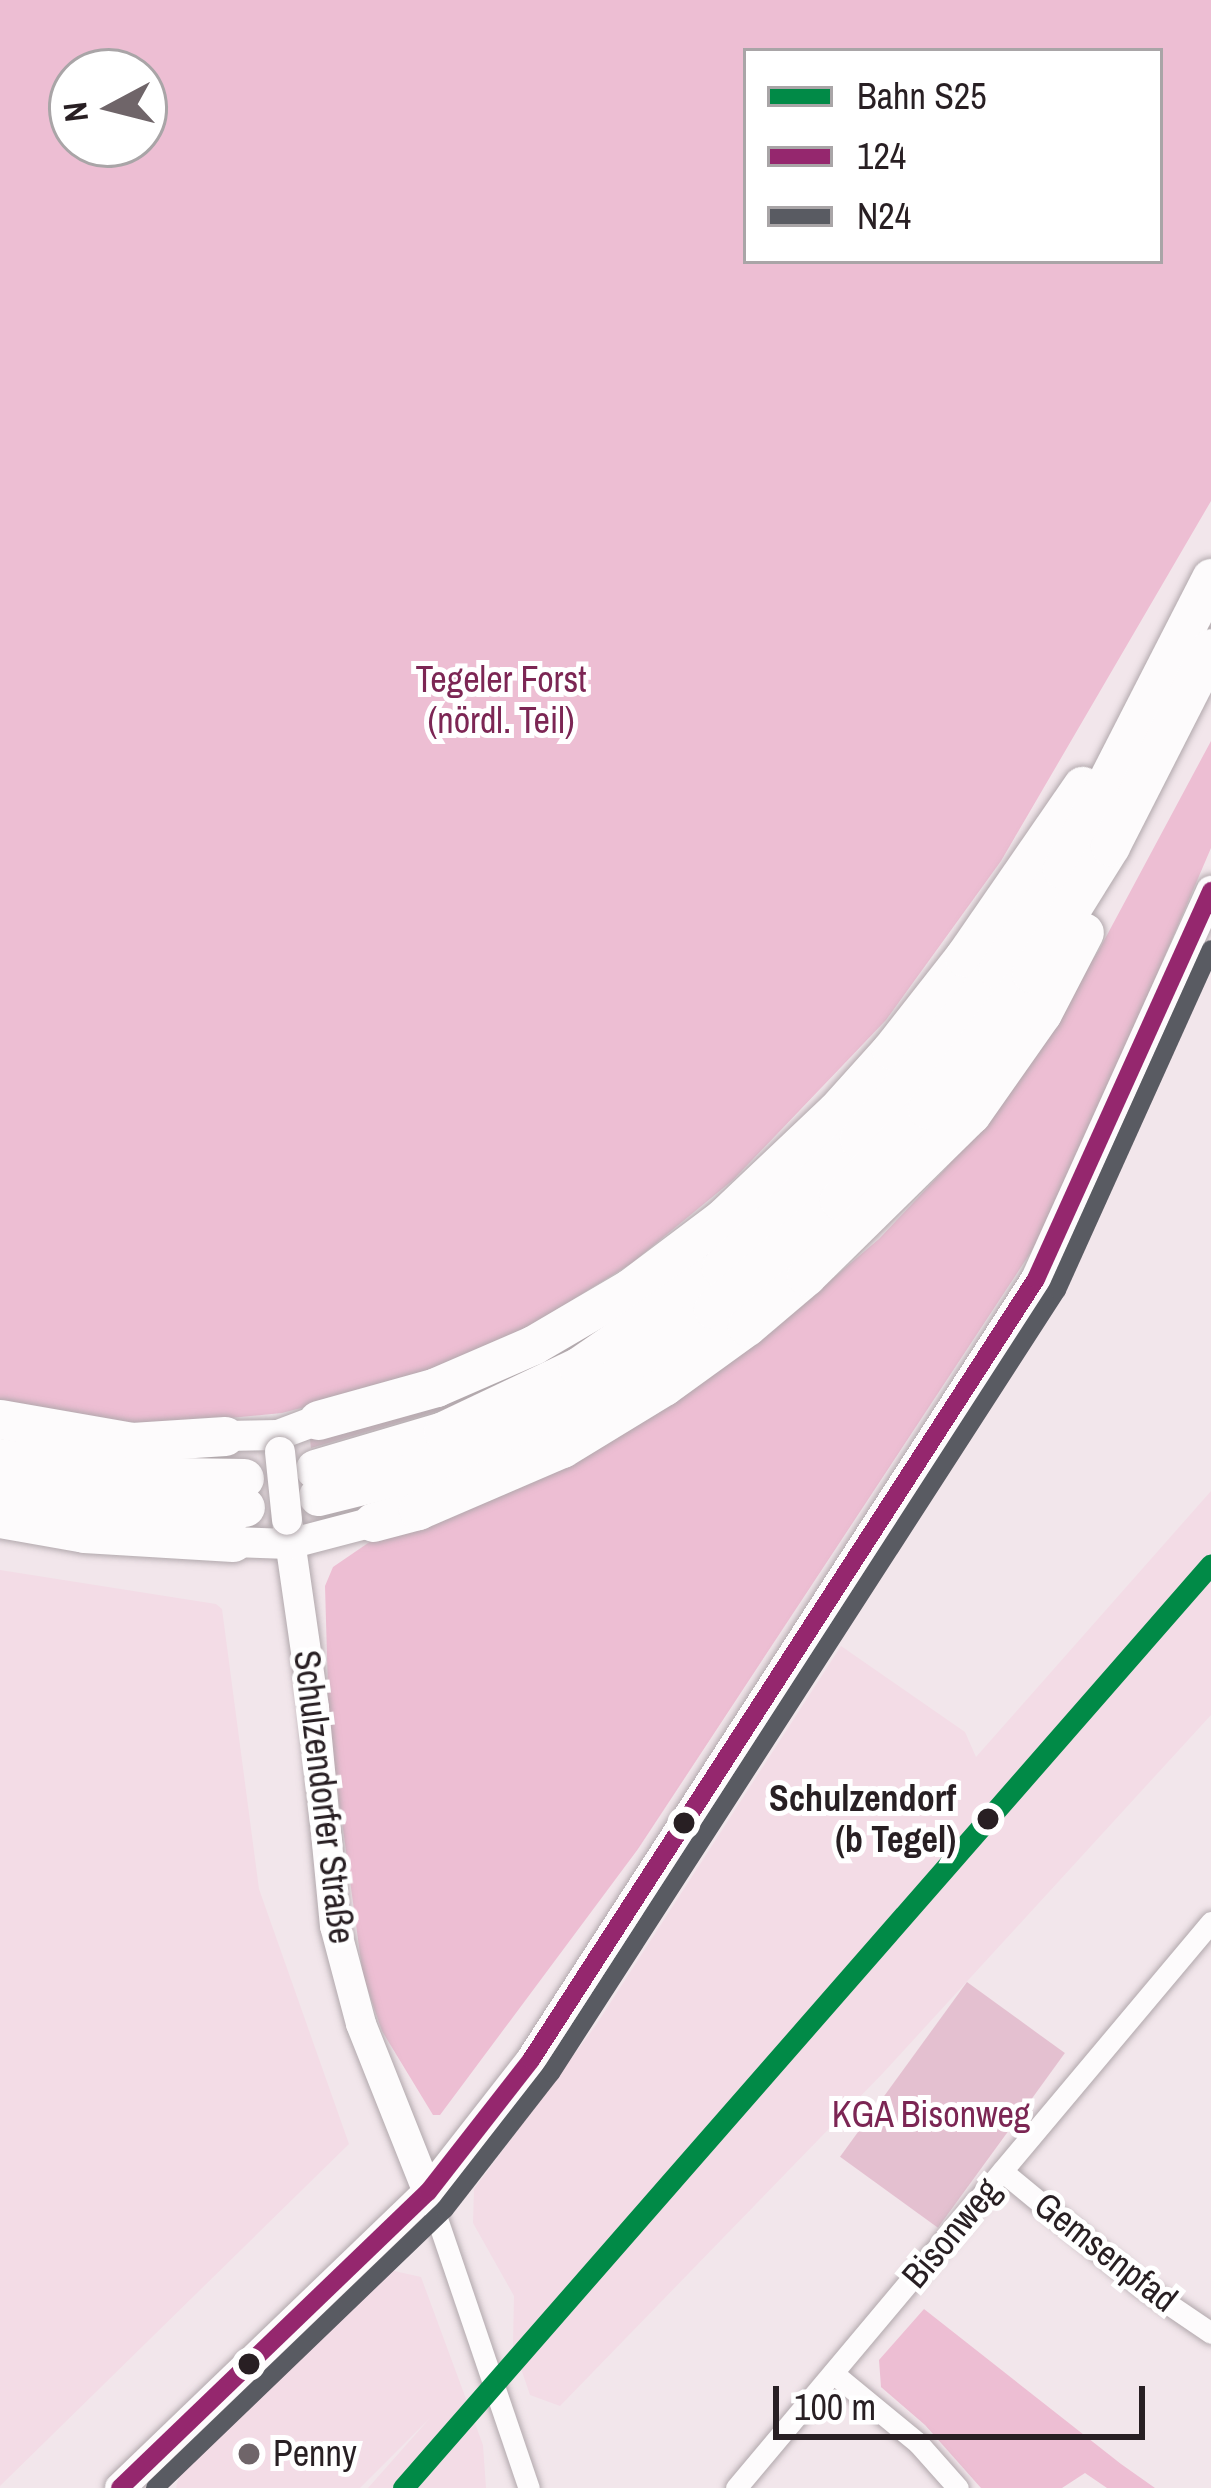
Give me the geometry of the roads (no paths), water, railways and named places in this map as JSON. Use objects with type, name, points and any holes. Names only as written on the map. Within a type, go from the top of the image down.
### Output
[{"type":"highway","points":[[318,1420],[436,1387],[582,1320],[669,1261],[789,1158],[891,1050],[964,957],[1092,771],[1210,581]]},
{"type":"highway","points":[[295,1486],[443,1432],[578,1366],[721,1268],[859,1139],[957,1023],[1037,909],[1103,796],[1210,581]]},
{"type":"highway","points":[[295,1486],[434,1467],[518,1432],[593,1391],[713,1309],[839,1200],[927,1108],[1031,973],[1110,846],[1211,648]]},
{"type":"highway","points":[[373,1522],[418,1510],[530,1463],[635,1405],[747,1326],[916,1171],[971,1114],[1042,1013],[1211,688]]},
{"type":"highway","points":[[0,1420],[132,1442],[225,1436]]},
{"type":"highway","points":[[0,1458],[111,1476],[241,1509]]},
{"type":"highway","points":[[0,1486],[86,1503],[241,1509]]},
{"type":"highway","points":[[0,1518],[84,1533],[241,1509]]},
{"type":"street","points":[[120,2488],[428,2192],[531,2060],[1036,1279],[1211,891]]},
{"type":"street","points":[[241,1509],[295,1486],[318,1420]]},
{"type":"street","points":[[225,1436],[295,1486],[373,1522]]},
{"type":"street","name":"Schulzendorfer Straße","points":[[295,1486],[335,1926],[361,2024],[428,2192],[530,2488]]},
{"type":"street","name":"Bisonweg","points":[[736,2488],[1210,1926]]},
{"type":"street","name":"Gemsenpfad","points":[[1002,2170],[1139,2284],[1211,2332]]},
{"type":"street","points":[[833,2373],[918,2443],[958,2488]]},
{"type":"rail line","name":"S25","points":[[403,2488],[1211,1564]]},
{"type":"place","name":"Schulzendorf (b Tegel)","points":[[988,1819]]},
{"type":"place","name":"Penny","points":[[249,2454]]},
{"type":"park label","name":"Tegeler Forst (nördl. Teil)","points":[[501,700]]},
{"type":"park label","name":"KGA Bisonweg","points":[[931,2115]]}]
